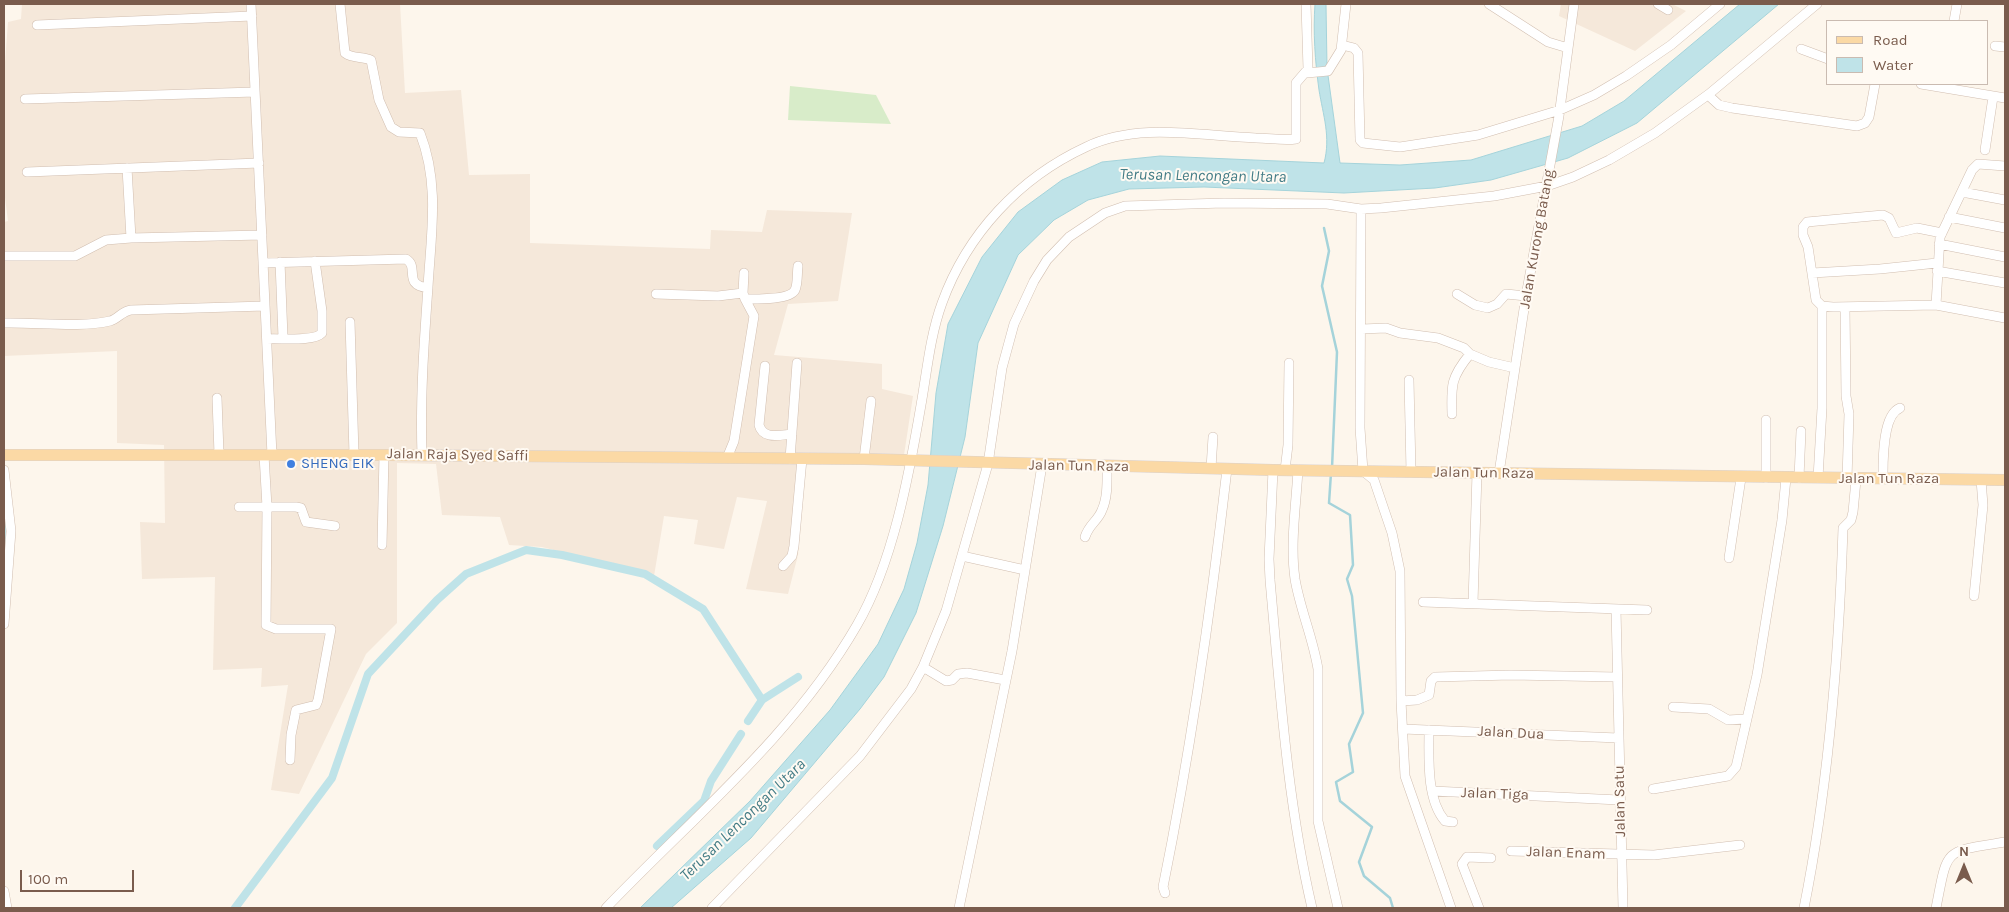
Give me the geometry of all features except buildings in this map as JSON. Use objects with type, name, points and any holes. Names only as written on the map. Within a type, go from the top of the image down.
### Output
[{"type":"main road","name":"Jalan Raja Syed Saffi","points":[[4,455],[384,454],[864,459],[963,463]]},
{"type":"main road","name":"Jalan Tun Raza","points":[[963,463],[1741,478],[2005,480]]},
{"type":"street","points":[[251,4],[267,339],[266,625],[276,629],[331,629],[316,705],[296,710],[291,735],[290,760]]},
{"type":"street","points":[[340,4],[344,53],[350,57],[362,56],[371,60],[379,100],[391,127],[399,132],[420,133],[429,157],[434,211],[422,401],[422,455]]},
{"type":"street","points":[[1306,4],[1309,48],[1307,73]]},
{"type":"street","points":[[606,908],[768,744],[800,709],[829,669],[872,599],[913,461],[931,349],[942,304],[971,243],[1004,204],[1029,181],[1064,158],[1111,137],[1163,132],[1294,140],[1297,136],[1298,110],[1296,84],[1307,73],[1328,71],[1338,56],[1342,45],[1346,4]]},
{"type":"street","points":[[1489,4],[1548,42],[1568,48]]},
{"type":"street","name":"Jalan Kurong Batang","points":[[1499,473],[1526,296],[1551,166],[1574,4]]},
{"type":"street","points":[[1658,4],[1668,10]]},
{"type":"street","points":[[1342,45],[1354,48],[1358,53],[1359,138],[1363,142],[1400,146],[1478,135],[1559,113],[1626,76],[1671,45],[1720,4]]},
{"type":"street","points":[[712,908],[860,756],[911,689],[923,667],[946,611],[988,464],[1002,368],[1014,324],[1028,292],[1041,270],[1059,246],[1082,227],[1116,208],[1136,205],[1327,204],[1361,208],[1494,196],[1547,186],[1573,178],[1609,160],[1655,133],[1708,95],[1817,4]]},
{"type":"street","points":[[1954,20],[1957,4]]},
{"type":"street","points":[[37,25],[252,16]]},
{"type":"street","points":[[1995,46],[2005,47]]},
{"type":"street","points":[[1801,49],[1826,58]]},
{"type":"street","points":[[1708,95],[1719,105],[1732,108],[1857,126],[1865,123],[1869,117],[1875,85]]},
{"type":"street","points":[[1931,85],[1964,88],[1993,97],[2005,98]]},
{"type":"street","points":[[25,99],[255,92]]},
{"type":"street","points":[[1985,150],[1993,97]]},
{"type":"street","points":[[26,172],[259,163]]},
{"type":"street","points":[[1936,305],[1939,244],[1949,217],[1972,170],[1978,164],[2005,166]]},
{"type":"street","points":[[127,168],[131,238]]},
{"type":"street","points":[[1962,192],[2005,200]]},
{"type":"street","points":[[1361,208],[1362,329],[1360,428],[1363,471],[1374,480],[1392,533],[1400,571],[1403,762],[1411,797],[1451,908]]},
{"type":"street","points":[[1942,233],[1917,228],[1896,233],[1889,218],[1883,215],[1811,220],[1805,224],[1802,231],[1808,247],[1816,300],[1822,306],[1845,307],[1876,304],[1936,305],[2005,318]]},
{"type":"street","points":[[1949,217],[2005,228]]},
{"type":"street","points":[[4,256],[75,256],[106,240],[262,235]]},
{"type":"street","points":[[1939,244],[2005,256]]},
{"type":"street","points":[[263,263],[406,259],[412,264],[414,283],[419,287],[428,288]]},
{"type":"street","points":[[267,339],[283,337],[308,338],[316,337],[322,333],[322,311],[315,261]]},
{"type":"street","points":[[280,262],[283,337]]},
{"type":"street","points":[[656,294],[780,298],[792,294],[796,289],[798,266]]},
{"type":"street","points":[[1812,273],[1937,267],[2005,283]]},
{"type":"street","points":[[727,458],[734,442],[754,316],[744,296],[744,273]]},
{"type":"street","points":[[1457,294],[1475,305],[1488,308],[1497,304],[1506,294],[1526,296]]},
{"type":"street","points":[[4,323],[92,322],[113,320],[120,313],[131,310],[265,306]]},
{"type":"street","points":[[1818,478],[1822,408],[1822,306]]},
{"type":"street","points":[[1804,908],[1832,721],[1842,579],[1843,528],[1851,520],[1853,512],[1849,414],[1846,396],[1845,307]]},
{"type":"street","points":[[350,322],[354,454]]},
{"type":"street","points":[[1362,329],[1386,328],[1400,333],[1438,338],[1464,348],[1470,354],[1489,362],[1515,368]]},
{"type":"street","points":[[1452,414],[1451,383],[1456,372],[1470,354]]},
{"type":"street","points":[[783,566],[792,556],[797,531],[796,459],[792,434],[797,363]]},
{"type":"street","points":[[1289,363],[1288,445],[1279,470],[1269,559],[1290,786],[1303,867],[1312,908]]},
{"type":"street","points":[[765,366],[759,425],[760,432],[764,435],[792,434]]},
{"type":"street","points":[[1409,380],[1412,472]]},
{"type":"street","points":[[217,398],[219,454]]},
{"type":"street","points":[[864,459],[871,401]]},
{"type":"street","points":[[1883,479],[1887,428],[1890,416],[1894,410],[1900,408]]},
{"type":"street","points":[[1766,420],[1766,478]]},
{"type":"street","points":[[1799,478],[1800,431]]},
{"type":"street","points":[[1211,468],[1213,437]]},
{"type":"street","points":[[382,545],[384,454]]},
{"type":"street","points":[[958,908],[1005,680],[1042,465]]},
{"type":"street","points":[[1085,538],[1088,528],[1102,510],[1106,495],[1107,466]]},
{"type":"street","points":[[1165,893],[1164,887],[1181,800],[1212,594],[1227,469]]},
{"type":"street","points":[[4,470],[11,532],[4,624]]},
{"type":"street","points":[[1298,470],[1295,577],[1299,598],[1315,649],[1318,668],[1318,821],[1338,908]]},
{"type":"street","points":[[1473,603],[1477,473]]},
{"type":"street","points":[[1729,558],[1741,478]]},
{"type":"street","points":[[1653,789],[1716,779],[1733,773],[1746,719],[1752,704],[1780,536],[1786,478]]},
{"type":"street","points":[[1974,596],[1983,505],[1981,480]]},
{"type":"street","points":[[240,508],[302,508],[306,522],[335,526]]},
{"type":"street","points":[[962,556],[1025,570]]},
{"type":"street","points":[[1423,602],[1647,610]]},
{"type":"street","name":"Jalan Satu","points":[[1616,609],[1623,908]]},
{"type":"street","points":[[923,667],[946,681],[952,680],[958,674],[967,673],[1005,680]]},
{"type":"street","points":[[1401,702],[1417,700],[1429,695],[1431,681],[1435,677],[1511,675],[1617,677]]},
{"type":"street","points":[[1673,707],[1709,709],[1728,720],[1746,719]]},
{"type":"street","name":"Jalan Dua","points":[[1403,729],[1618,738]]},
{"type":"street","points":[[1429,730],[1433,792],[1441,817],[1445,821],[1453,822]]},
{"type":"street","name":"Jalan Tiga","points":[[1433,792],[1619,800]]},
{"type":"street","points":[[1936,908],[1944,868],[1950,856],[1961,849],[2005,842]]},
{"type":"street","name":"Jalan Enam","points":[[1511,851],[1621,856],[1654,855],[1740,846]]},
{"type":"street","points":[[1479,908],[1462,864],[1467,857],[1491,858]]},
{"type":"street","points":[[4,891],[7,908]]},
{"type":"shaded area","points":[[22,4],[400,4],[405,93],[461,90],[469,175],[530,174],[530,243],[710,249],[711,230],[762,232],[767,210],[852,213],[838,301],[788,304],[774,355],[882,364],[882,389],[913,396],[904,455],[806,454],[798,555],[788,594],[746,589],[767,501],[737,497],[724,549],[694,544],[698,520],[664,516],[654,576],[542,547],[509,545],[500,517],[442,515],[436,464],[397,463],[397,623],[366,654],[299,794],[271,790],[288,685],[261,687],[262,668],[213,670],[215,577],[142,579],[140,522],[165,523],[164,445],[117,443],[117,351],[4,356],[4,222],[8,221],[4,190],[4,76],[8,22],[21,19]]},
{"type":"shaded area","points":[[1561,4],[1672,4],[1686,11],[1635,51],[1559,16]]},
{"type":"green space","points":[[790,86],[876,95],[891,124],[788,120]]},
{"type":"water","name":"Terusan Lencongan Utara","points":[[1315,4],[1326,4],[1327,68],[1340,163],[1400,165],[1471,160],[1582,126],[1624,101],[1740,4],[1779,4],[1637,123],[1568,158],[1491,180],[1435,188],[1344,193],[1204,187],[1129,189],[1088,200],[1054,220],[1018,255],[978,343],[965,437],[943,526],[916,613],[884,677],[860,709],[751,838],[671,908],[640,908],[750,801],[830,710],[878,644],[904,589],[917,543],[928,485],[936,393],[948,324],[982,257],[1018,212],[1062,180],[1102,162],[1160,156],[1324,163],[1327,135],[1315,57]]},
{"type":"waterway","points":[[1324,228],[1329,251],[1322,286],[1337,352],[1332,468]]},
{"type":"waterway","points":[[1331,473],[1329,503],[1350,515],[1353,565],[1347,579],[1352,596],[1363,713],[1349,744],[1353,772],[1336,782],[1340,801],[1372,827],[1359,862],[1364,876],[1390,898],[1393,908]]},
{"type":"waterway","points":[[4,514],[7,529],[4,556]]},
{"type":"waterway","points":[[235,908],[332,778],[368,674],[437,600],[466,574],[526,550],[562,555],[645,574],[703,609],[762,700],[748,721]]},
{"type":"waterway","points":[[762,700],[798,677]]},
{"type":"waterway","points":[[657,846],[704,801],[711,781],[741,734]]},
{"type":"place","name":"SHENG EIK","points":[[291,464]]}]
